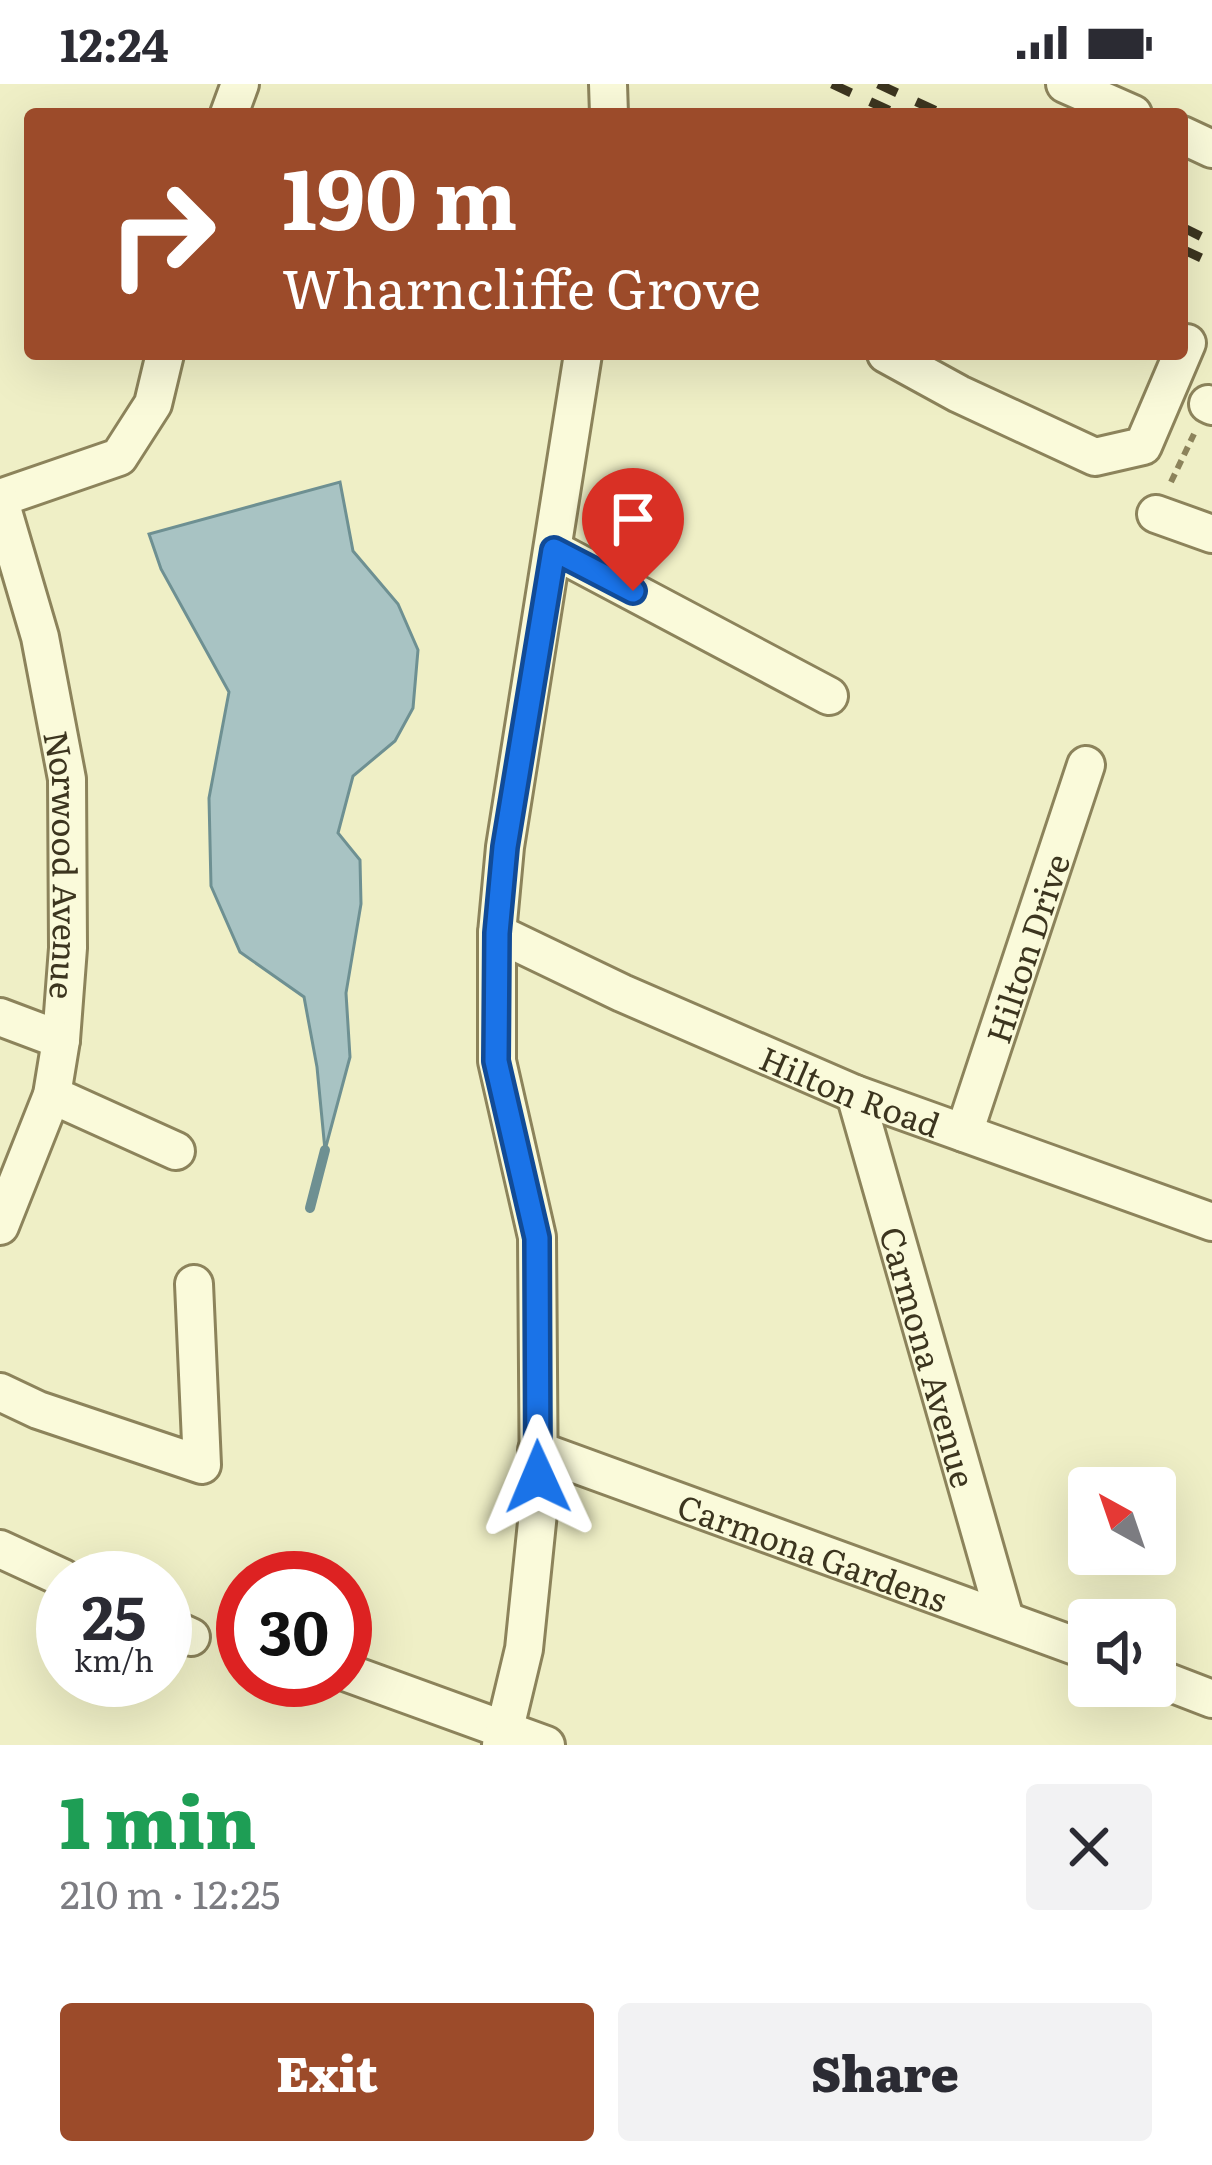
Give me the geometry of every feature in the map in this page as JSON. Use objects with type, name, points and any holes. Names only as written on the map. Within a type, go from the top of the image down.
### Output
[{"type":"street","points":[[1065,84],[1119,108]]},
{"type":"street","points":[[0,500],[118,458],[153,404],[164,360]]},
{"type":"street","points":[[503,1736],[524,1649],[539,1503],[537,1238],[496,1061],[497,933],[505,847],[582,360]]},
{"type":"street","points":[[897,360],[958,394],[1095,457],[1143,446],[1180,360]]},
{"type":"street","name":"Norwood Avenue","points":[[0,500],[40,637],[67,779],[68,948],[52,1095],[0,1226]]},
{"type":"street","points":[[1156,514],[1212,534]]},
{"type":"street","points":[[554,550],[829,696]]},
{"type":"street","name":"Hilton Drive","points":[[964,1133],[1086,765]]},
{"type":"street","name":"Hilton Road","points":[[497,933],[855,1094],[1212,1222]]},
{"type":"street","points":[[0,1017],[61,1040]]},
{"type":"street","name":"Carmona Avenue","points":[[855,1094],[1005,1619]]},
{"type":"street","points":[[52,1095],[176,1151]]},
{"type":"street","points":[[0,1392],[38,1410],[202,1465],[194,1284]]},
{"type":"street","name":"Carmona Gardens","points":[[537,1450],[1068,1644]]},
{"type":"street","points":[[0,1549],[36,1566]]},
{"type":"street","points":[[372,1683],[503,1736],[546,1745]]},
{"type":"street","points":[[1176,1685],[1212,1699]]},
{"type":"path","points":[[1156,514],[1210,405]]},
{"type":"water","points":[[340,482],[353,551],[398,604],[418,650],[413,708],[395,741],[353,776],[338,833],[360,860],[361,904],[346,993],[350,1057],[325,1150],[304,997],[240,952],[211,886],[209,798],[229,692],[161,569],[149,534]]},
{"type":"waterway","points":[[310,1208],[325,1150]]},
{"type":"railway","points":[[832,84],[884,108]]},
{"type":"railway","points":[[878,84],[930,108]]},
{"type":"railway","points":[[1188,230],[1212,242]]},
{"type":"railway","points":[[1188,252],[1212,263]]},
{"type":"route","points":[[538,1477],[537,1238],[496,1061],[497,933],[505,847],[554,550],[633,591]]}]
